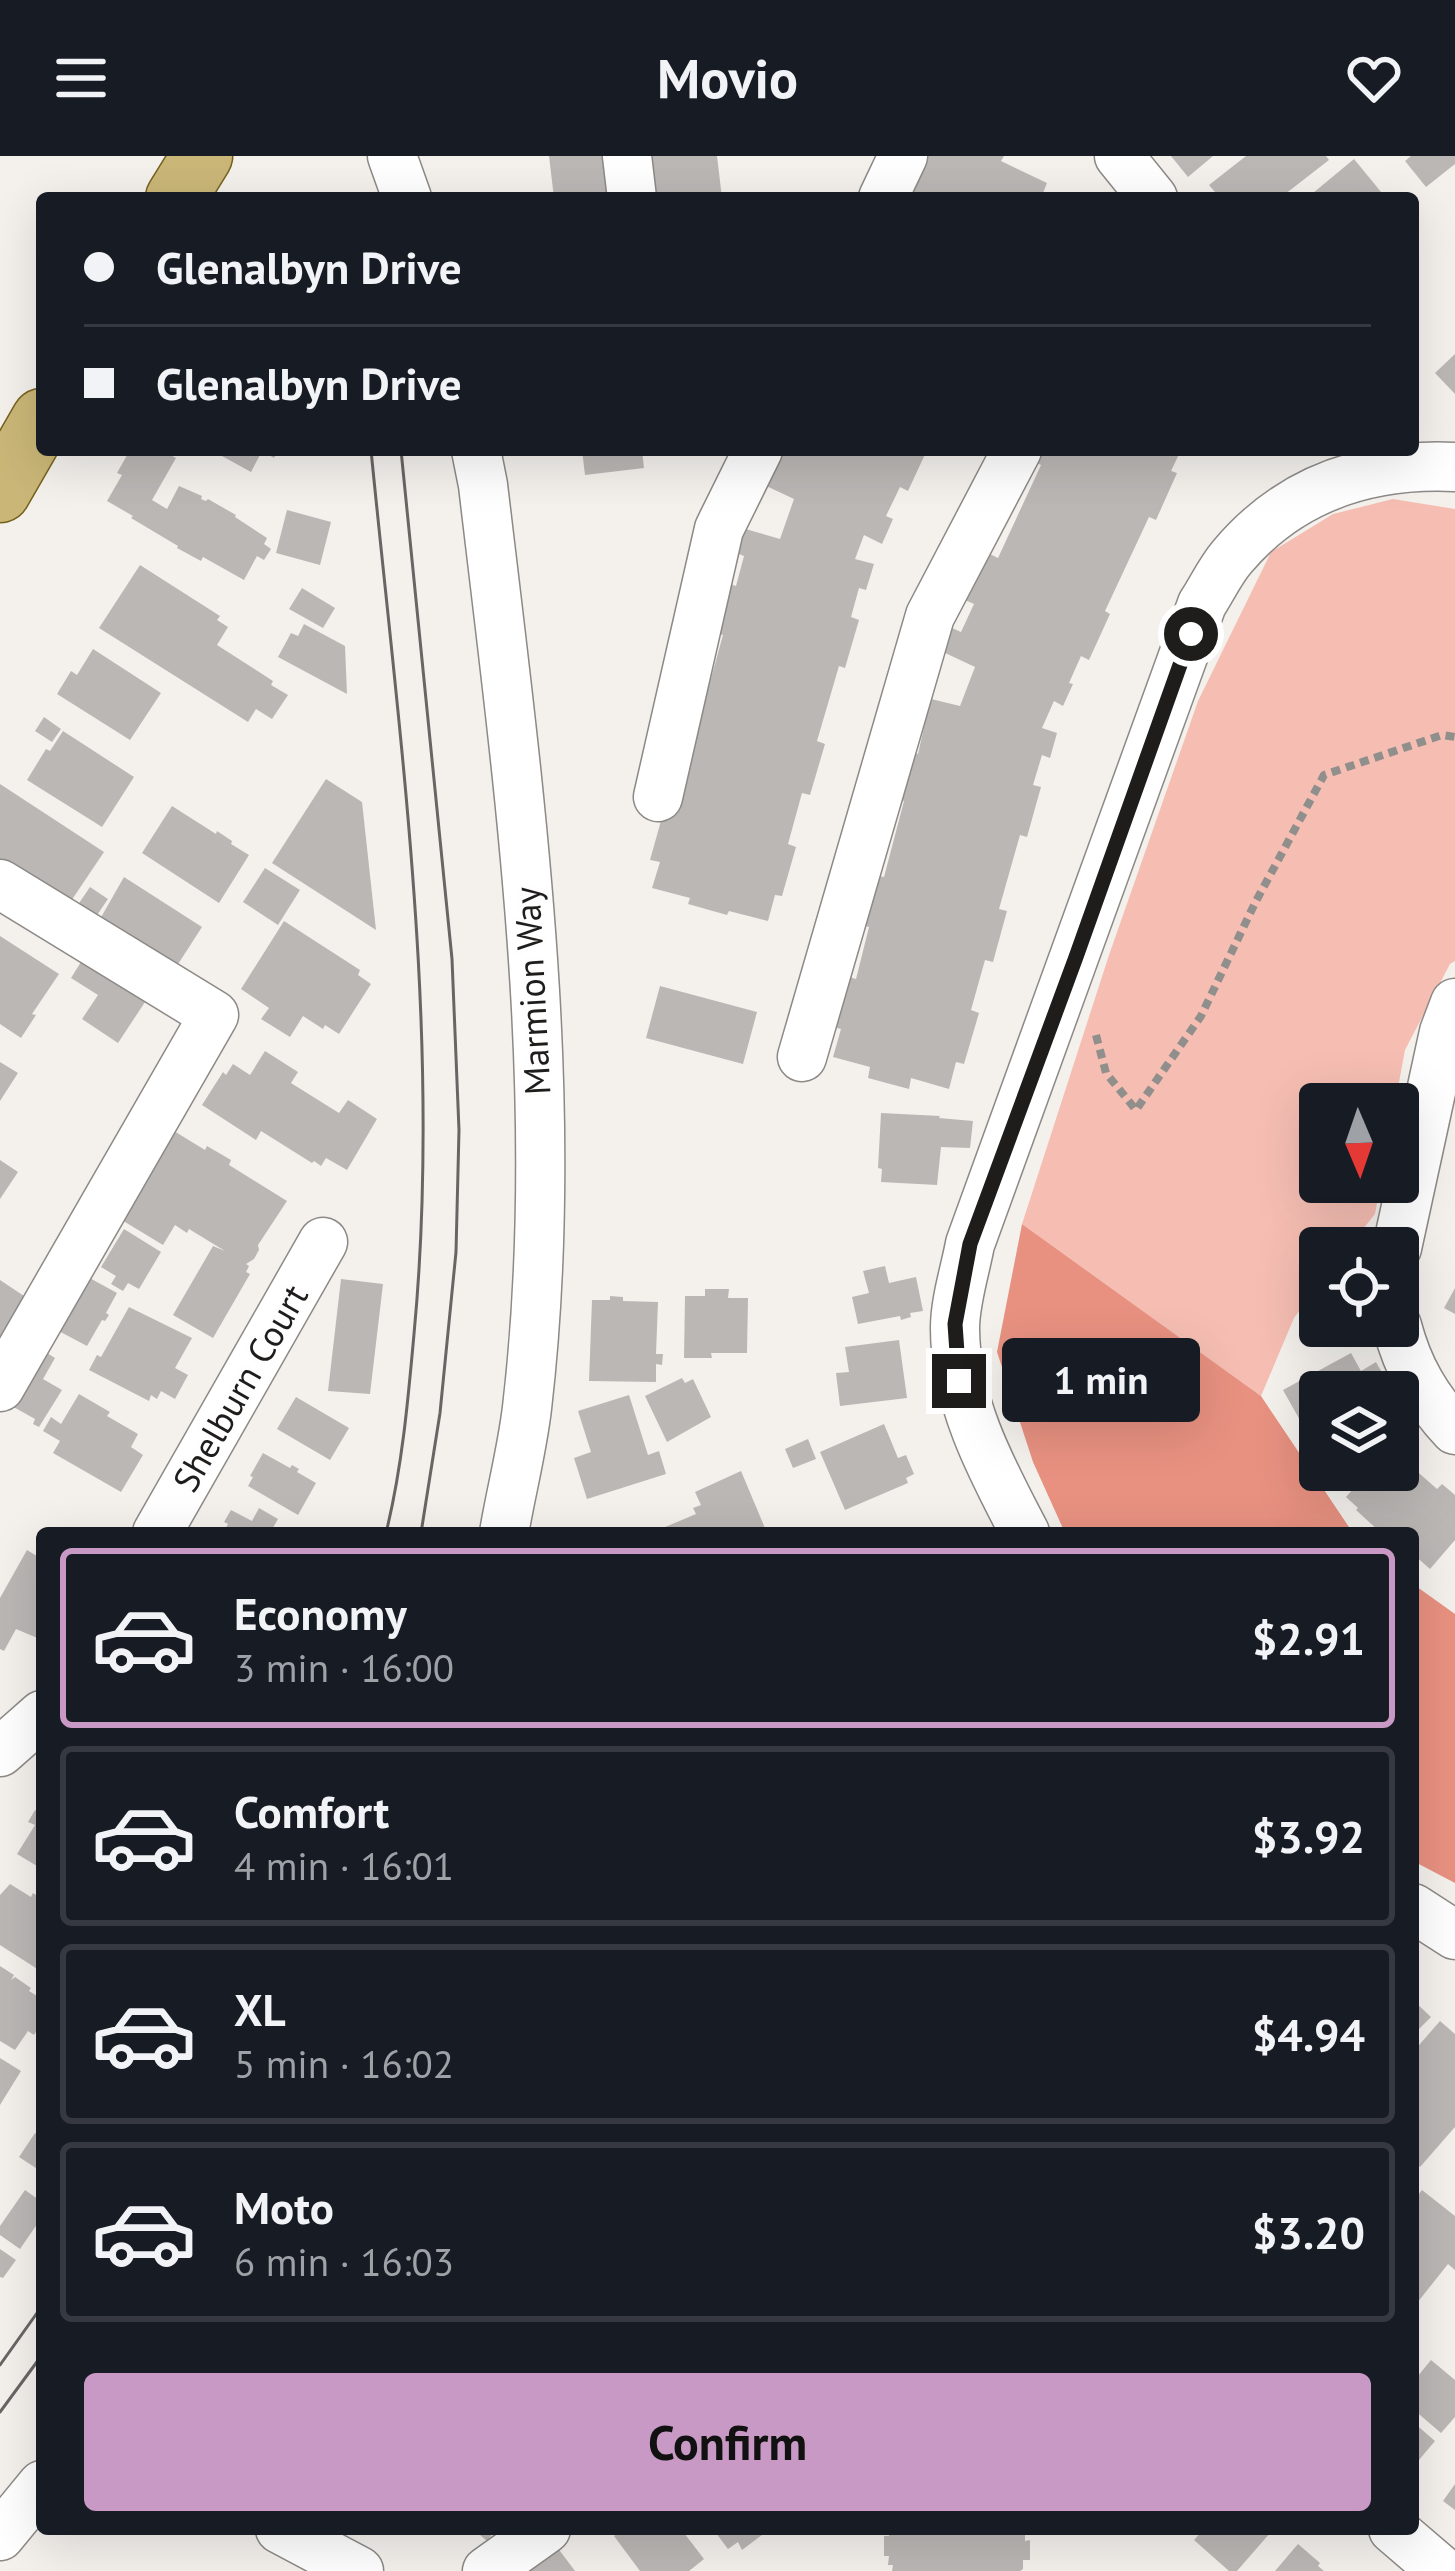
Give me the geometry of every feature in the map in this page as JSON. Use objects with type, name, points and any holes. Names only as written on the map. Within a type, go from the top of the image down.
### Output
[{"type":"main road","points":[[180,192],[202,156]]},
{"type":"main road","points":[[0,492],[36,429]]},
{"type":"street","points":[[392,156],[405,192]]},
{"type":"street","points":[[627,156],[631,192]]},
{"type":"street","points":[[886,192],[903,156]]},
{"type":"street","points":[[1119,156],[1149,192]]},
{"type":"street","name":"Marmion Way","points":[[477,456],[532,935],[540,1138],[536,1289],[526,1410],[505,1527]]},
{"type":"street","points":[[658,797],[719,529],[755,456]]},
{"type":"street","points":[[802,1057],[930,616],[1015,456]]},
{"type":"street","points":[[1022,1527],[994,1473],[959,1381],[955,1324],[970,1244],[1202,604],[1230,559],[1268,521],[1359,461],[1455,467]]},
{"type":"street","points":[[0,884],[214,1015],[0,1388]]},
{"type":"street","points":[[1402,1227],[1444,1032],[1455,1003]]},
{"type":"street","name":"Shelburn Court","points":[[160,1527],[323,1242]]},
{"type":"street","points":[[1402,1347],[1426,1397],[1455,1430]]},
{"type":"street","points":[[1419,1912],[1455,1935]]},
{"type":"street","points":[[0,2536],[36,2492]]},
{"type":"street","points":[[291,2535],[358,2571]]},
{"type":"street","points":[[487,2571],[538,2535]]},
{"type":"street","points":[[1400,2535],[1442,2571]]},
{"type":"path","points":[[1076,957],[1106,1073],[1136,1110],[1201,1016],[1324,775],[1442,735],[1455,737]]},
{"type":"shaded area","points":[[1393,499],[1455,509],[1455,961],[1405,1050],[1399,1083],[1299,1083],[1299,1203],[1377,1203],[1365,1227],[1299,1227],[1299,1311],[1261,1396],[1022,1224],[1198,701],[1271,552],[1333,514]]},
{"type":"shaded area","points":[[1022,1224],[1261,1396],[1299,1453],[1299,1491],[1325,1491],[1349,1527],[1062,1527],[1033,1462],[997,1352]]},
{"type":"shaded area","points":[[1419,1588],[1455,1614],[1455,1883],[1419,1864]]},
{"type":"building","points":[[549,156],[609,156],[613,192],[553,192]]},
{"type":"building","points":[[646,156],[717,156],[721,192],[650,192]]},
{"type":"building","points":[[917,156],[1004,156],[1001,161],[1047,183],[1043,192],[901,192]]},
{"type":"building","points":[[1171,156],[1213,156],[1188,177]]},
{"type":"building","points":[[1246,156],[1326,156],[1329,160],[1288,192],[1215,192],[1209,185]]},
{"type":"building","points":[[1411,156],[1455,156],[1455,164],[1426,187],[1405,161]]},
{"type":"building","points":[[1354,159],[1381,192],[1314,192]]},
{"type":"building","points":[[1455,354],[1455,394],[1435,373]]},
{"type":"building","points":[[127,456],[172,456],[176,458],[152,500],[167,509],[179,486],[236,515],[267,538],[264,544],[271,549],[264,560],[257,556],[244,580],[203,557],[201,561],[107,501],[122,475],[117,473]]},
{"type":"building","points":[[222,456],[259,456],[251,472]]},
{"type":"building","points":[[583,456],[643,456],[644,468],[585,475]]},
{"type":"building","points":[[782,456],[924,456],[908,491],[900,487],[886,516],[893,519],[882,544],[864,535],[855,559],[874,564],[866,590],[859,588],[851,617],[859,620],[845,668],[839,666],[817,741],[825,744],[810,795],[802,793],[788,844],[796,847],[782,896],[775,895],[768,921],[688,904],[690,898],[652,888],[660,862],[650,860],[702,711],[723,635],[713,632],[727,583],[736,586],[744,556],[736,553],[742,528],[780,539],[794,499],[760,483],[771,459],[779,463]]},
{"type":"building","points":[[1035,456],[1178,456],[1171,471],[1177,473],[1156,520],[1149,517],[1105,611],[1110,614],[1089,660],[1081,656],[1063,706],[1054,701],[1042,728],[1057,733],[1050,758],[1042,755],[1033,785],[1041,787],[1027,837],[1020,835],[999,909],[1007,911],[993,962],[985,960],[971,1010],[979,1013],[964,1064],[956,1062],[949,1089],[911,1078],[909,1089],[868,1078],[870,1067],[833,1057],[841,1029],[833,1027],[846,976],[856,979],[869,927],[861,925],[874,875],[884,877],[904,801],[896,799],[908,751],[918,754],[925,723],[917,720],[923,697],[960,706],[975,667],[941,651],[952,628],[961,632],[974,604],[965,600],[988,553],[998,558],[1041,465],[1033,461]]},
{"type":"building","points":[[287,510],[331,522],[320,565],[276,553]]},
{"type":"building","points":[[140,565],[220,616],[217,620],[228,627],[217,645],[288,695],[272,719],[256,709],[248,722],[99,628]]},
{"type":"building","points":[[302,588],[335,608],[323,628],[289,609]]},
{"type":"building","points":[[304,624],[345,646],[347,694],[278,657],[291,633],[298,636]]},
{"type":"building","points":[[93,649],[161,693],[130,740],[57,694],[71,671],[77,675]]},
{"type":"building","points":[[44,717],[61,729],[52,742],[35,731]]},
{"type":"building","points":[[63,731],[134,777],[102,827],[27,780]]},
{"type":"building","points":[[326,779],[362,802],[376,930],[272,863]]},
{"type":"building","points":[[0,784],[104,852],[67,907],[0,863]]},
{"type":"building","points":[[172,806],[249,855],[219,903],[142,853]]},
{"type":"building","points":[[265,868],[300,890],[278,925],[243,902]]},
{"type":"building","points":[[124,877],[202,927],[171,975],[96,926]]},
{"type":"building","points":[[90,887],[108,899],[91,924],[73,912]]},
{"type":"building","points":[[284,921],[360,970],[358,975],[371,984],[339,1034],[303,1016],[290,1037],[261,1019],[269,1008],[241,989]]},
{"type":"building","points":[[0,936],[59,974],[21,1038],[0,1024]]},
{"type":"building","points":[[86,954],[149,996],[118,1043],[82,1019],[98,995],[71,978]]},
{"type":"building","points":[[660,986],[757,1012],[743,1064],[646,1038]]},
{"type":"building","points":[[265,1051],[298,1072],[291,1083],[339,1113],[348,1100],[377,1119],[347,1170],[326,1158],[321,1166],[312,1163],[261,1131],[256,1140],[202,1105],[223,1072],[226,1075],[233,1064],[250,1075]]},
{"type":"building","points":[[0,1062],[18,1073],[0,1101]]},
{"type":"building","points":[[881,1113],[973,1121],[970,1148],[941,1147],[937,1185],[881,1182]]},
{"type":"building","points":[[174,1131],[231,1160],[229,1165],[287,1201],[254,1259],[246,1264],[250,1274],[213,1338],[173,1315],[213,1246],[225,1251],[175,1225],[163,1245],[120,1219]]},
{"type":"building","points":[[0,1160],[18,1172],[0,1199]]},
{"type":"building","points":[[124,1229],[161,1252],[139,1289],[128,1283],[123,1291],[111,1284],[116,1276],[101,1267]]},
{"type":"building","points":[[885,1266],[889,1283],[916,1277],[923,1311],[901,1320],[900,1316],[858,1324],[852,1297],[869,1293],[863,1271]]},
{"type":"building","points":[[86,1276],[117,1293],[109,1315],[87,1346],[53,1328]]},
{"type":"building","points":[[341,1279],[383,1284],[370,1394],[328,1391]]},
{"type":"building","points":[[0,1280],[27,1298],[0,1342]]},
{"type":"building","points":[[1455,1288],[1455,1314],[1444,1308]]},
{"type":"building","points":[[705,1289],[729,1289],[728,1298],[748,1298],[747,1353],[684,1358],[685,1296],[705,1296]]},
{"type":"building","points":[[610,1296],[658,1302],[656,1354],[663,1354],[662,1365],[656,1364],[656,1382],[589,1381],[592,1300],[610,1300]]},
{"type":"building","points":[[129,1307],[192,1338],[175,1368],[188,1375],[175,1399],[161,1391],[149,1401],[89,1370]]},
{"type":"building","points":[[899,1340],[907,1398],[840,1406],[836,1373],[849,1372],[845,1347]]},
{"type":"building","points":[[36,1346],[55,1358],[43,1379],[62,1390],[39,1427],[33,1424],[35,1419],[10,1405]]},
{"type":"building","points":[[1351,1353],[1361,1371],[1318,1371]]},
{"type":"building","points":[[1376,1362],[1381,1371],[1361,1371]]},
{"type":"building","points":[[682,1378],[685,1383],[693,1379],[711,1417],[667,1442],[645,1396]]},
{"type":"building","points":[[1299,1381],[1299,1419],[1283,1390]]},
{"type":"building","points":[[79,1394],[138,1434],[131,1447],[143,1455],[121,1492],[53,1453],[60,1441],[43,1431],[51,1417],[61,1424]]},
{"type":"building","points":[[629,1395],[648,1455],[659,1451],[666,1474],[587,1499],[574,1458],[591,1452],[578,1411]]},
{"type":"building","points":[[296,1397],[349,1428],[330,1460],[277,1429]]},
{"type":"building","points":[[884,1424],[898,1458],[906,1455],[914,1474],[906,1478],[908,1483],[845,1510],[820,1452]]},
{"type":"building","points":[[808,1439],[816,1459],[793,1468],[785,1449]]},
{"type":"building","points":[[263,1453],[292,1465],[316,1483],[298,1515],[248,1486]]},
{"type":"building","points":[[741,1471],[764,1527],[665,1527],[696,1514],[693,1508],[701,1505],[695,1492]]},
{"type":"building","points":[[1419,1473],[1437,1489],[1442,1484],[1455,1495],[1455,1540],[1430,1569],[1419,1559],[1419,1527],[1374,1527],[1346,1497],[1351,1491],[1419,1491]]},
{"type":"building","points":[[259,1508],[278,1519],[273,1527],[226,1527],[224,1522],[231,1510],[252,1521]]},
{"type":"building","points":[[27,1550],[36,1555],[36,1637],[16,1629],[4,1651],[0,1649],[0,1598]]},
{"type":"building","points":[[35,1810],[36,1865],[17,1854],[35,1825],[28,1822]]},
{"type":"building","points":[[10,1884],[31,1897],[36,1895],[36,1968],[0,1945],[0,1895]]},
{"type":"building","points":[[0,1966],[14,1975],[11,1980],[15,1977],[36,1995],[36,2032],[28,2031],[15,2050],[0,2041]]},
{"type":"building","points":[[1419,2006],[1431,2017],[1419,2029]]},
{"type":"building","points":[[1440,2021],[1455,2034],[1455,2127],[1420,2167],[1419,2166],[1419,2045]]},
{"type":"building","points":[[0,2058],[21,2071],[0,2105]]},
{"type":"building","points":[[35,2133],[36,2168],[19,2157]]},
{"type":"building","points":[[25,2190],[36,2198],[36,2226],[20,2249],[0,2235],[0,2226]]},
{"type":"building","points":[[1422,2190],[1455,2216],[1455,2270],[1448,2264],[1419,2300]]},
{"type":"building","points":[[0,2249],[16,2260],[3,2278],[0,2277]]},
{"type":"building","points":[[1431,2360],[1455,2380],[1455,2417],[1441,2433],[1419,2414],[1419,2375]]},
{"type":"building","points":[[1419,2427],[1435,2441],[1419,2460]]},
{"type":"building","points":[[1455,2484],[1455,2510],[1443,2501]]},
{"type":"building","points":[[686,2535],[704,2559],[689,2571],[640,2571],[614,2536]]},
{"type":"building","points":[[718,2535],[762,2535],[742,2550],[738,2542],[728,2549]]},
{"type":"building","points":[[1025,2535],[1025,2541],[1030,2540],[1030,2560],[1023,2560],[1020,2571],[892,2571],[889,2556],[884,2556],[884,2536]]},
{"type":"building","points":[[1199,2535],[1268,2535],[1237,2571],[1229,2571],[1194,2540]]},
{"type":"building","points":[[554,2543],[575,2571],[517,2571]]},
{"type":"building","points":[[1298,2544],[1320,2563],[1324,2571],[1275,2571]]},
{"type":"tram line","points":[[372,456],[414,892],[423,1113],[414,1334],[387,1527]]},
{"type":"tram line","points":[[402,456],[452,959],[459,1130],[456,1252],[440,1413],[422,1527]]},
{"type":"tram line","points":[[0,2365],[36,2314]]},
{"type":"tram line","points":[[0,2412],[36,2363]]},
{"type":"route","points":[[959,1381],[955,1324],[970,1244],[1191,634]]}]
